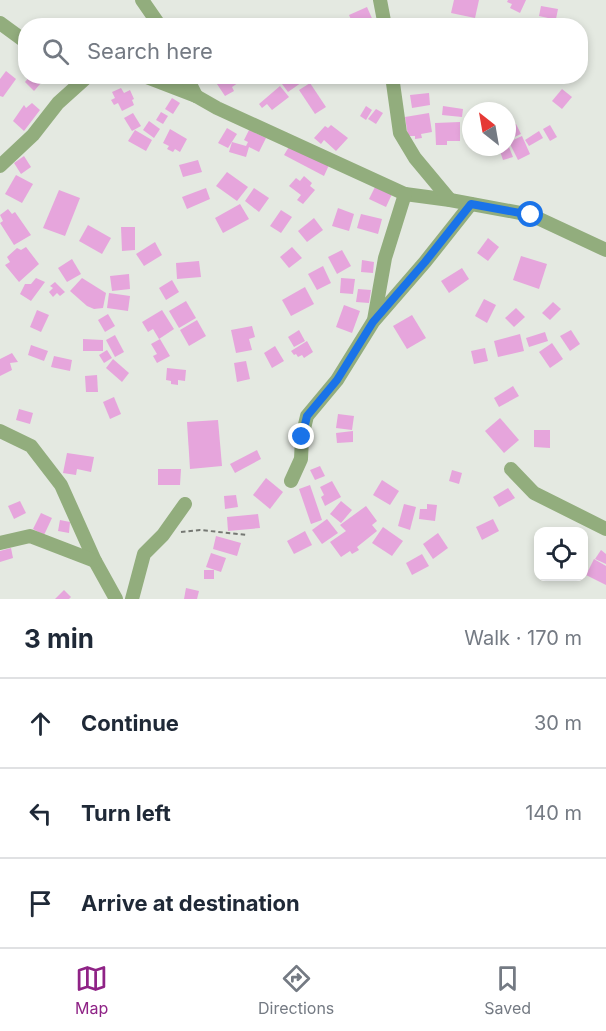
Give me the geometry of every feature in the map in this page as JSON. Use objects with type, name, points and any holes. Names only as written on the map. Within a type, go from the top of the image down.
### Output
[{"type":"street","points":[[142,0],[154,18]]},
{"type":"street","points":[[380,0],[383,18]]},
{"type":"street","points":[[0,23],[18,36]]},
{"type":"street","points":[[0,166],[33,135],[58,103],[77,84]]},
{"type":"street","points":[[165,84],[196,96],[217,108],[405,194],[531,215],[606,250]]},
{"type":"street","points":[[190,84],[196,96]]},
{"type":"street","points":[[393,84],[400,132],[415,158],[450,200]]},
{"type":"street","points":[[373,322],[385,258],[405,194]]},
{"type":"street","points":[[291,481],[301,459],[302,437],[307,416],[337,380],[373,322],[471,204]]},
{"type":"street","points":[[0,431],[31,446],[61,485],[95,561],[116,599]]},
{"type":"street","points":[[511,469],[534,493],[606,529]]},
{"type":"street","points":[[132,599],[144,554],[163,535],[185,504]]},
{"type":"street","points":[[0,543],[30,536],[95,561]]},
{"type":"path","points":[[163,535],[201,530],[248,535]]},
{"type":"building","points":[[454,0],[479,0],[475,18],[451,13]]},
{"type":"building","points":[[508,0],[526,0],[520,13],[510,8],[512,4],[507,2]]},
{"type":"building","points":[[541,6],[558,9],[556,18],[539,16]]},
{"type":"building","points":[[367,7],[372,18],[350,18],[349,15]]},
{"type":"building","points":[[6,71],[16,79],[3,97],[0,96],[0,79]]},
{"type":"building","points":[[27,84],[40,84],[34,91]]},
{"type":"building","points":[[217,84],[236,84],[232,87],[234,91],[225,96]]},
{"type":"building","points":[[282,84],[299,84],[288,92]]},
{"type":"building","points":[[311,84],[326,107],[315,114],[299,90]]},
{"type":"building","points":[[280,86],[289,97],[272,110],[267,104],[262,108],[259,104]]},
{"type":"building","points":[[121,88],[124,93],[130,90],[134,99],[132,100],[134,105],[122,111],[118,103],[114,105],[111,100],[115,98],[112,92]]},
{"type":"building","points":[[562,89],[572,97],[562,109],[552,101]]},
{"type":"building","points":[[429,93],[430,105],[412,108],[410,95]]},
{"type":"building","points":[[172,98],[180,103],[173,114],[165,109]]},
{"type":"building","points":[[32,103],[40,110],[24,131],[13,121],[24,105],[26,108]]},
{"type":"building","points":[[366,106],[372,110],[366,120],[360,116]]},
{"type":"building","points":[[443,106],[462,109],[462,117],[442,115]]},
{"type":"building","points":[[376,109],[383,113],[376,124],[368,119]]},
{"type":"building","points":[[161,112],[168,116],[163,124],[156,120]]},
{"type":"building","points":[[133,113],[141,126],[132,131],[124,118]]},
{"type":"building","points":[[429,113],[432,132],[421,134],[422,138],[415,139],[415,136],[408,136],[405,117]]},
{"type":"building","points":[[149,121],[160,129],[154,138],[143,130]]},
{"type":"building","points":[[460,122],[460,141],[447,141],[447,145],[436,145],[435,123]]},
{"type":"building","points":[[516,124],[521,134],[516,136]]},
{"type":"building","points":[[331,125],[348,138],[336,151],[324,140],[321,144],[314,138],[325,126],[328,128]]},
{"type":"building","points":[[550,125],[557,137],[550,141],[543,129]]},
{"type":"building","points":[[227,128],[237,134],[228,148],[218,143]]},
{"type":"building","points":[[170,129],[187,139],[180,152],[167,149],[169,146],[163,143]]},
{"type":"building","points":[[135,130],[152,140],[146,151],[128,141]]},
{"type":"building","points":[[249,130],[266,138],[259,152],[249,147],[246,157],[229,152],[232,142],[246,146],[248,142],[244,140]]},
{"type":"building","points":[[539,131],[543,138],[529,146],[525,140]]},
{"type":"building","points":[[522,136],[530,154],[518,160],[516,156],[516,139]]},
{"type":"building","points":[[290,145],[329,165],[324,176],[284,155]]},
{"type":"building","points":[[24,156],[31,167],[21,174],[14,163]]},
{"type":"building","points":[[502,156],[513,157],[503,160]]},
{"type":"building","points":[[198,160],[202,172],[183,177],[179,165]]},
{"type":"building","points":[[227,172],[248,187],[237,201],[216,186]]},
{"type":"building","points":[[16,175],[33,184],[22,203],[5,194]]},
{"type":"building","points":[[304,176],[312,183],[310,186],[315,190],[303,204],[297,200],[301,195],[289,186],[296,178],[300,181]]},
{"type":"building","points":[[375,187],[392,194],[386,207],[369,199]]},
{"type":"building","points":[[206,188],[210,199],[187,209],[182,197]]},
{"type":"building","points":[[254,188],[269,198],[259,212],[245,201]]},
{"type":"building","points":[[59,190],[80,198],[65,236],[43,228]]},
{"type":"building","points":[[240,204],[249,219],[223,233],[215,218]]},
{"type":"building","points":[[338,208],[354,214],[349,231],[332,226]]},
{"type":"building","points":[[8,209],[12,214],[15,212],[31,235],[14,245],[0,223],[3,221],[0,215]]},
{"type":"building","points":[[281,210],[292,217],[281,233],[270,226]]},
{"type":"building","points":[[361,214],[382,219],[378,234],[357,228]]},
{"type":"building","points":[[314,218],[323,230],[307,242],[298,231]]},
{"type":"building","points":[[88,225],[111,238],[102,254],[79,241]]},
{"type":"building","points":[[121,227],[135,227],[135,250],[122,251]]},
{"type":"building","points":[[488,238],[499,247],[488,261],[477,253]]},
{"type":"building","points":[[155,242],[162,255],[144,266],[136,254]]},
{"type":"building","points":[[26,247],[39,264],[19,282],[5,265],[10,262],[7,257],[17,248],[21,250]]},
{"type":"building","points":[[292,247],[302,258],[289,268],[280,257]]},
{"type":"building","points":[[342,250],[351,266],[337,274],[328,257]]},
{"type":"building","points":[[521,256],[547,264],[539,289],[513,280]]},
{"type":"building","points":[[72,259],[81,274],[67,282],[58,268]]},
{"type":"building","points":[[362,260],[374,262],[373,273],[361,272]]},
{"type":"building","points":[[199,261],[201,277],[177,279],[176,263]]},
{"type":"building","points":[[323,266],[331,283],[317,290],[308,274]]},
{"type":"building","points":[[462,268],[469,279],[449,293],[441,281]]},
{"type":"building","points":[[129,274],[130,289],[112,291],[110,276]]},
{"type":"building","points":[[36,278],[45,282],[31,301],[20,294],[25,284],[31,284]]},
{"type":"building","points":[[82,278],[106,293],[103,308],[94,309],[87,306],[70,291]]},
{"type":"building","points":[[341,278],[355,279],[353,294],[340,293]]},
{"type":"building","points":[[172,280],[179,292],[166,300],[159,288]]},
{"type":"building","points":[[55,282],[65,292],[60,296],[57,293],[53,297],[49,292],[53,288],[50,286]]},
{"type":"building","points":[[305,287],[314,304],[291,316],[282,300]]},
{"type":"building","points":[[358,289],[371,290],[369,303],[356,302]]},
{"type":"building","points":[[109,293],[130,296],[128,311],[107,308]]},
{"type":"building","points":[[484,299],[496,305],[487,323],[475,316]]},
{"type":"building","points":[[186,301],[196,318],[179,328],[169,311]]},
{"type":"building","points":[[553,302],[561,309],[550,320],[542,313]]},
{"type":"building","points":[[344,305],[360,311],[352,333],[336,327]]},
{"type":"building","points":[[516,308],[525,317],[514,327],[505,318]]},
{"type":"building","points":[[37,310],[49,315],[41,332],[30,327]]},
{"type":"building","points":[[162,310],[174,329],[159,339],[153,329],[148,332],[142,322]]},
{"type":"building","points":[[108,314],[115,326],[105,332],[98,320]]},
{"type":"building","points":[[412,315],[426,338],[407,349],[393,326]]},
{"type":"building","points":[[197,320],[206,336],[189,346],[180,330]]},
{"type":"building","points":[[252,326],[255,337],[249,339],[252,350],[236,353],[231,330]]},
{"type":"building","points":[[299,330],[305,341],[294,347],[288,337]]},
{"type":"building","points":[[571,330],[580,344],[570,351],[560,336]]},
{"type":"building","points":[[545,332],[548,341],[529,347],[526,338]]},
{"type":"building","points":[[520,334],[524,351],[498,357],[494,341]]},
{"type":"building","points":[[115,335],[124,352],[115,357],[106,340]]},
{"type":"building","points":[[83,339],[103,340],[103,351],[83,351]]},
{"type":"building","points":[[160,339],[170,356],[157,363],[153,356],[157,354],[151,344]]},
{"type":"building","points":[[307,341],[313,352],[304,358],[302,355],[298,357],[294,355],[291,351]]},
{"type":"building","points":[[552,343],[563,359],[550,368],[539,352]]},
{"type":"building","points":[[31,345],[48,351],[44,361],[28,355]]},
{"type":"building","points":[[275,346],[284,361],[272,368],[264,353]]},
{"type":"building","points":[[485,348],[488,361],[474,364],[471,351]]},
{"type":"building","points":[[107,350],[112,358],[104,363],[99,355]]},
{"type":"building","points":[[12,353],[18,362],[10,363],[12,370],[0,376],[0,359]]},
{"type":"building","points":[[54,356],[72,360],[70,371],[51,367]]},
{"type":"building","points":[[113,359],[129,373],[122,382],[106,368]]},
{"type":"building","points":[[246,361],[250,379],[237,382],[234,363]]},
{"type":"building","points":[[167,368],[186,370],[185,381],[178,380],[178,385],[171,384],[171,381],[166,380]]},
{"type":"building","points":[[97,375],[98,392],[86,392],[85,376]]},
{"type":"building","points":[[513,386],[519,396],[499,407],[494,398]]},
{"type":"building","points":[[114,397],[121,414],[110,419],[103,402]]},
{"type":"building","points":[[19,409],[33,413],[30,424],[16,420]]},
{"type":"building","points":[[338,414],[354,416],[352,430],[336,428]]},
{"type":"building","points":[[500,418],[519,440],[504,453],[485,431]]},
{"type":"building","points":[[218,420],[222,466],[190,469],[187,422]]},
{"type":"building","points":[[534,430],[550,430],[550,448],[534,447]]},
{"type":"building","points":[[353,431],[353,442],[337,443],[336,433]]},
{"type":"building","points":[[257,450],[261,459],[235,473],[230,464]]},
{"type":"building","points":[[67,453],[94,457],[91,472],[77,469],[76,475],[63,473]]},
{"type":"building","points":[[320,466],[325,476],[315,480],[310,470]]},
{"type":"building","points":[[158,469],[181,469],[180,485],[158,485]]},
{"type":"building","points":[[452,470],[462,473],[459,484],[449,481]]},
{"type":"building","points":[[266,478],[283,492],[270,509],[253,495]]},
{"type":"building","points":[[382,480],[399,491],[390,505],[373,495]]},
{"type":"building","points":[[332,481],[341,497],[325,506],[321,497],[324,495],[320,487]]},
{"type":"building","points":[[310,485],[322,520],[311,524],[299,489]]},
{"type":"building","points":[[508,488],[515,498],[499,507],[493,497]]},
{"type":"building","points":[[236,495],[238,507],[225,509],[224,496]]},
{"type":"building","points":[[20,501],[26,513],[14,519],[8,506]]},
{"type":"building","points":[[341,501],[352,510],[341,523],[330,514]]},
{"type":"building","points":[[404,504],[416,507],[410,530],[398,526]]},
{"type":"building","points":[[427,504],[437,505],[435,521],[419,519],[420,509],[427,509]]},
{"type":"building","points":[[366,506],[377,521],[372,525],[377,531],[357,547],[359,550],[352,554],[350,551],[341,557],[330,542],[346,531],[340,525]]},
{"type":"building","points":[[41,513],[52,518],[44,535],[33,529]]},
{"type":"building","points":[[258,514],[260,528],[228,531],[227,517]]},
{"type":"building","points":[[327,519],[338,533],[322,544],[312,530]]},
{"type":"building","points":[[493,519],[499,531],[482,540],[476,527]]},
{"type":"building","points":[[60,520],[70,522],[69,533],[58,531]]},
{"type":"building","points":[[383,527],[403,541],[392,556],[372,543]]},
{"type":"building","points":[[305,531],[312,545],[294,554],[287,541]]},
{"type":"building","points":[[438,533],[448,548],[433,559],[423,544]]},
{"type":"building","points":[[216,536],[241,543],[237,556],[213,549]]},
{"type":"building","points":[[11,548],[13,558],[0,562],[0,551]]},
{"type":"building","points":[[601,550],[606,554],[606,564],[595,559]]},
{"type":"building","points":[[211,553],[226,558],[221,572],[206,567]]},
{"type":"building","points":[[422,554],[429,566],[412,575],[406,563]]},
{"type":"building","points":[[594,559],[606,566],[606,585],[588,576]]},
{"type":"building","points":[[204,570],[214,570],[214,579],[204,579]]},
{"type":"building","points":[[186,588],[199,591],[197,599],[184,599]]},
{"type":"building","points":[[64,590],[71,597],[69,599],[55,599]]},
{"type":"route","points":[[302,437],[307,416],[337,380],[373,322],[471,204],[531,215]]}]
